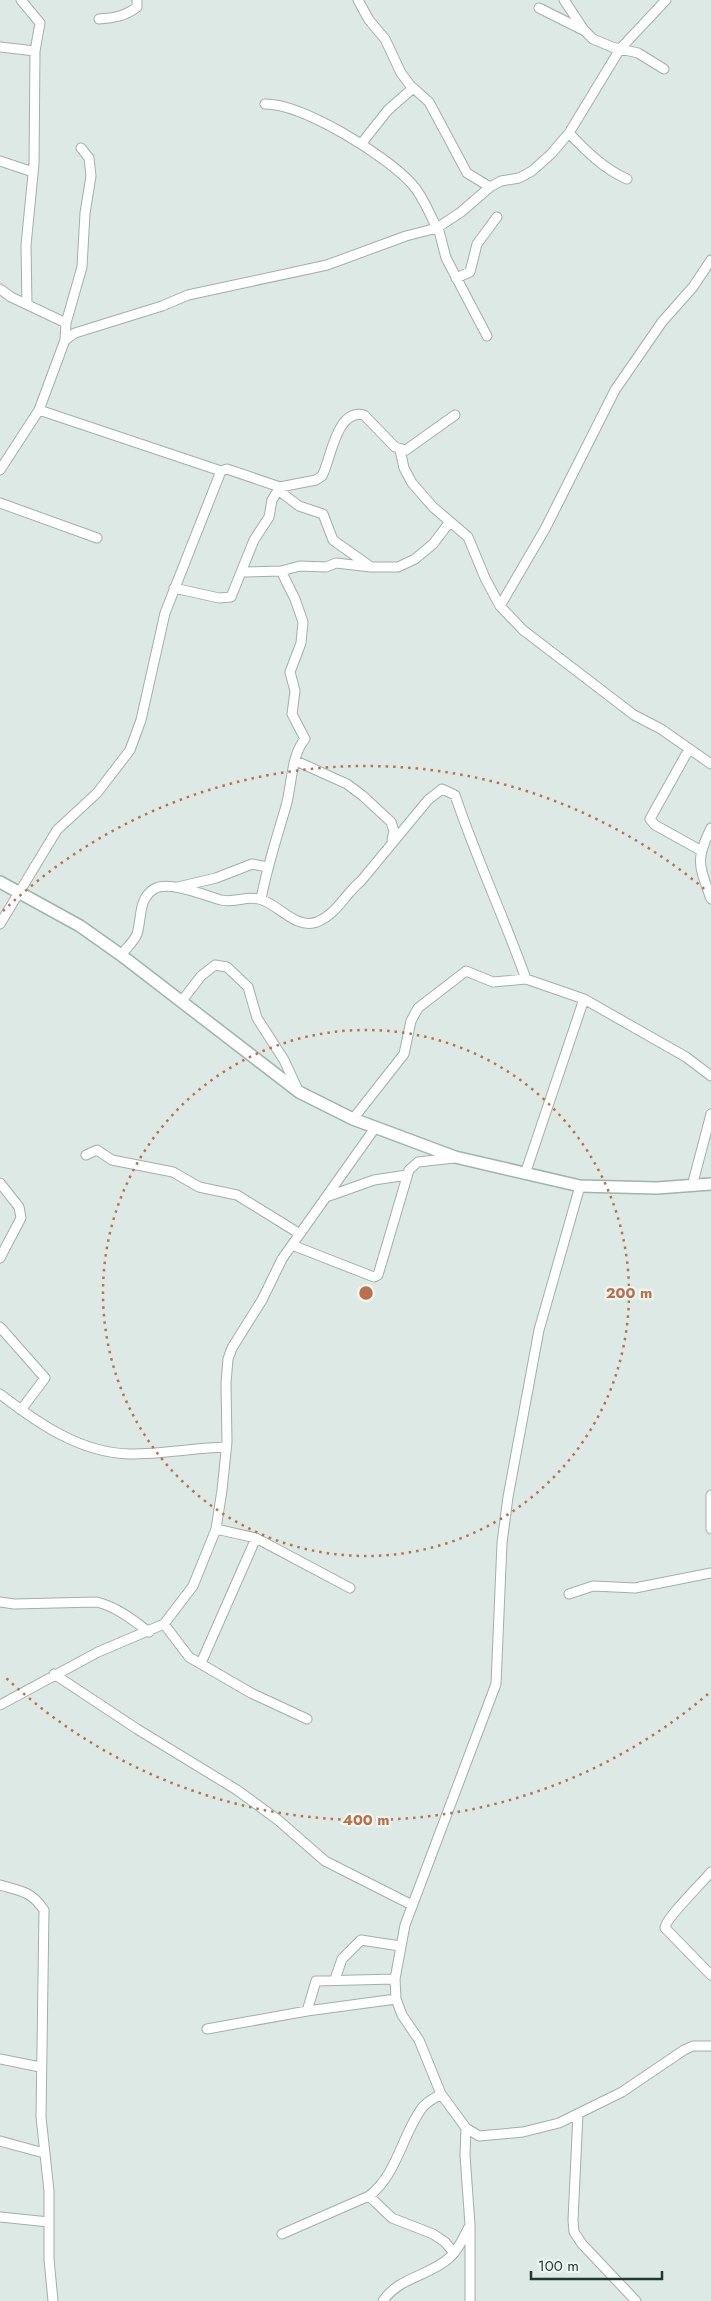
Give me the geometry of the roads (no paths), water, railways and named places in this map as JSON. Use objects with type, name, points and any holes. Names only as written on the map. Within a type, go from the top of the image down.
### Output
[{"type":"street","points":[[21,0],[40,22],[34,52],[33,172],[26,245],[27,304]]},
{"type":"street","points":[[99,18],[111,18],[130,13],[136,7],[137,0]]},
{"type":"street","points":[[358,0],[369,20],[385,39],[395,63],[413,88],[430,102],[467,173],[490,187]]},
{"type":"street","points":[[564,0],[584,30],[593,39],[620,49],[638,53],[664,69]]},
{"type":"street","points":[[65,340],[74,333],[162,306],[188,295],[327,265],[406,236],[438,227],[490,187],[501,181],[519,178],[532,171],[569,133],[620,49],[666,0]]},
{"type":"street","points":[[539,8],[584,30]]},
{"type":"street","points":[[0,47],[34,52]]},
{"type":"street","points":[[361,144],[388,110],[413,88]]},
{"type":"street","points":[[265,104],[276,104],[294,110],[361,144],[412,183],[438,227],[443,249],[456,278],[487,336]]},
{"type":"street","points":[[569,133],[590,155],[616,174],[627,179]]},
{"type":"street","points":[[0,470],[39,410],[65,340],[66,323],[82,267],[85,213],[91,176],[89,158],[81,148]]},
{"type":"street","points":[[0,161],[33,172]]},
{"type":"street","points":[[456,278],[470,272],[477,244],[497,217]]},
{"type":"street","points":[[500,606],[550,521],[615,390],[658,328],[693,287],[711,260]]},
{"type":"street","points":[[0,289],[11,298],[66,323]]},
{"type":"street","points":[[39,410],[221,471],[227,469],[279,489],[299,506],[324,514],[333,540],[371,567]]},
{"type":"street","points":[[174,588],[227,598],[234,593],[254,540],[271,513],[272,500],[279,489],[316,480],[322,476],[338,430],[347,420],[360,414],[369,419],[400,450],[404,468],[412,483],[449,523],[468,537],[485,578],[500,606],[523,630],[634,715],[661,729],[711,764]]},
{"type":"street","points":[[400,450],[406,450],[416,444],[455,415]]},
{"type":"street","points":[[0,924],[21,893],[57,830],[97,793],[130,750],[141,720],[156,648],[174,588],[221,471]]},
{"type":"street","points":[[0,503],[97,538]]},
{"type":"street","points":[[242,572],[281,571],[300,566],[326,567],[332,563],[371,567],[398,567],[415,559],[433,544],[449,523]]},
{"type":"street","points":[[261,899],[266,867],[286,804],[300,745],[305,739],[292,714],[295,691],[290,672],[301,642],[303,622],[295,599],[281,571]]},
{"type":"street","points":[[689,749],[650,819],[655,825],[700,850]]},
{"type":"street","points":[[296,761],[347,784],[363,796],[391,822],[394,831],[391,843]]},
{"type":"street","points":[[176,887],[225,901],[251,898],[261,899],[302,922],[318,922],[337,910],[348,891],[361,881],[391,843],[436,792],[442,789],[455,795],[477,857],[497,902],[526,979]]},
{"type":"street","points":[[711,828],[700,850],[700,861],[711,899]]},
{"type":"street","points":[[121,955],[134,939],[143,904],[149,893],[156,888],[176,887],[216,878],[252,864],[266,867]]},
{"type":"street","points":[[0,882],[80,926],[121,955],[299,1092],[353,1119],[455,1158],[580,1186],[657,1188],[711,1184]]},
{"type":"street","points":[[181,1002],[201,976],[215,965],[227,967],[248,987],[258,1018],[266,1035],[284,1060],[299,1092]]},
{"type":"street","points":[[353,1119],[404,1054],[411,1021],[418,1008],[466,971],[493,982],[526,979],[584,998],[686,1057],[711,1076]]},
{"type":"street","points":[[524,1174],[584,998]]},
{"type":"street","points":[[692,1186],[711,1114]]},
{"type":"street","points":[[0,1705],[54,1674],[98,1652],[149,1632],[164,1624],[193,1586],[216,1529],[226,1447],[228,1359],[282,1260],[329,1196],[375,1128]]},
{"type":"street","points":[[86,1155],[97,1150],[112,1160],[173,1172],[198,1187],[237,1195],[300,1234]]},
{"type":"street","points":[[292,1245],[374,1276],[378,1275],[407,1175],[418,1162],[455,1158]]},
{"type":"street","points":[[329,1196],[374,1180],[407,1175]]},
{"type":"street","points":[[0,1183],[22,1212],[21,1218],[0,1258]]},
{"type":"street","points":[[580,1186],[539,1330],[508,1497],[502,1543],[496,1684],[443,1829],[412,1905],[400,1946],[395,1979],[396,1999],[402,2015],[419,2040],[441,2094],[466,2128],[479,2136],[502,2135],[559,2124],[622,2092],[684,2050],[693,2046],[711,2046]]},
{"type":"street","points":[[0,1327],[45,1378],[21,1410]]},
{"type":"street","points":[[0,1394],[49,1429],[79,1443],[107,1451],[146,1453],[226,1447]]},
{"type":"street","points":[[711,1495],[711,1525]]},
{"type":"street","points":[[216,1529],[256,1538],[350,1588]]},
{"type":"street","points":[[201,1663],[256,1538]]},
{"type":"street","points":[[570,1594],[593,1586],[635,1588],[711,1573]]},
{"type":"street","points":[[0,1602],[14,1604],[97,1602],[125,1614],[149,1632]]},
{"type":"street","points":[[164,1624],[189,1657],[251,1693],[307,1718]]},
{"type":"street","points":[[54,1674],[137,1729],[237,1790],[278,1820],[325,1861],[412,1905]]},
{"type":"street","points":[[711,1872],[696,1891],[666,1922],[665,1928],[711,1975]]},
{"type":"street","points":[[0,1885],[27,1892],[36,1897],[44,1910],[40,2067],[41,2117],[49,2191],[53,2301]]},
{"type":"street","points":[[335,1980],[342,1959],[361,1940],[400,1946]]},
{"type":"street","points":[[307,2011],[314,1982],[395,1979]]},
{"type":"street","points":[[207,2028],[307,2011],[396,1999]]},
{"type":"street","points":[[0,2059],[40,2067]]},
{"type":"street","points":[[282,2234],[369,2196],[387,2178],[422,2108],[441,2094]]},
{"type":"street","points":[[578,2114],[574,2232],[582,2244],[636,2301]]},
{"type":"street","points":[[466,2128],[465,2156],[470,2224],[470,2301]]},
{"type":"street","points":[[0,2142],[44,2153]]},
{"type":"street","points":[[369,2196],[392,2218],[433,2234],[445,2242],[454,2252]]},
{"type":"street","points":[[0,2217],[49,2222]]},
{"type":"street","points":[[383,2301],[393,2289],[447,2260],[454,2252],[470,2224]]}]
